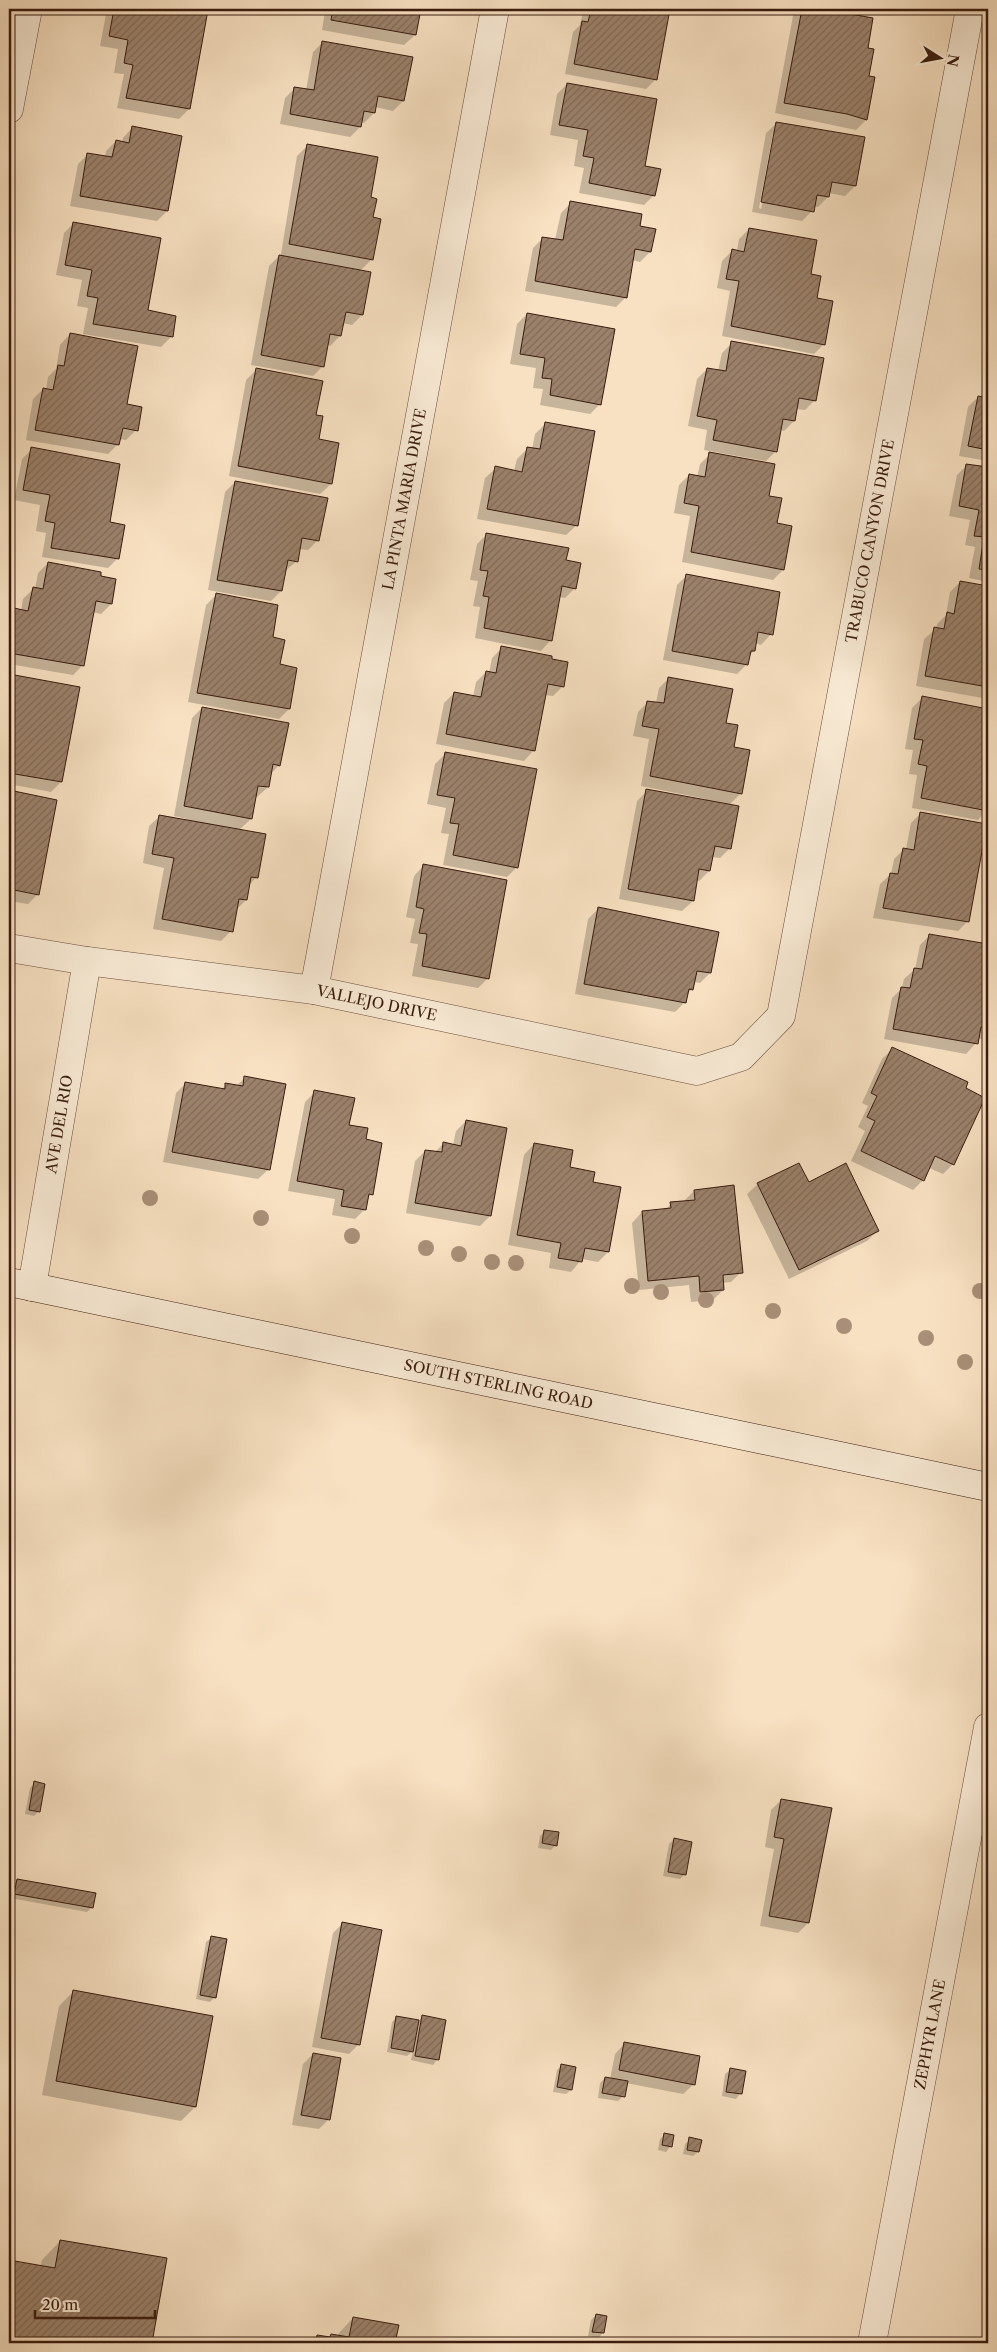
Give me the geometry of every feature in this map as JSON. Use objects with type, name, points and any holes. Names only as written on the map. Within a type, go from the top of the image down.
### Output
[{"type":"street","points":[[9,109],[28,9]]},
{"type":"street","name":"LA PINTA MARIA DRIVE","points":[[314,990],[495,9]]},
{"type":"street","name":"TRABUCO CANYON DRIVE","points":[[741,1057],[781,1016],[970,9]]},
{"type":"street","name":"VALLEJO DRIVE","points":[[9,948],[87,961],[314,990],[697,1071],[741,1057]]},
{"type":"street","name":"AVE DEL RIO","points":[[20,1284],[87,961]]},
{"type":"street","name":"SOUTH STERLING ROAD","points":[[20,1284],[988,1487]]},
{"type":"street","name":"ZEPHYR LANE","points":[[872,2343],[988,1727]]},
{"type":"building","points":[[114,9],[208,10],[190,109],[126,98],[133,65],[124,63],[128,40],[109,36]]},
{"type":"building","points":[[333,9],[421,9],[416,35],[331,20]]},
{"type":"building","points":[[591,9],[670,9],[657,80],[574,64],[582,21],[588,22]]},
{"type":"building","points":[[802,9],[823,9],[873,18],[868,48],[874,49],[869,76],[875,77],[867,120],[847,114],[784,103]]},
{"type":"building","points":[[322,41],[413,57],[404,101],[378,96],[375,113],[364,111],[361,127],[290,114],[294,87],[314,90]]},
{"type":"building","points":[[567,83],[657,99],[645,166],[661,169],[655,196],[589,183],[594,158],[583,156],[588,130],[559,125]]},
{"type":"building","points":[[776,122],[865,137],[856,186],[832,182],[829,197],[817,195],[814,212],[761,202]]},
{"type":"building","points":[[132,126],[182,136],[168,211],[80,196],[87,153],[112,157],[116,140],[129,143]]},
{"type":"building","points":[[307,144],[378,157],[371,197],[377,199],[373,217],[381,219],[373,260],[289,244]]},
{"type":"building","points":[[570,201],[642,214],[640,226],[656,229],[651,252],[635,249],[627,298],[535,281],[542,237],[563,240]]},
{"type":"building","points":[[73,222],[161,238],[148,310],[176,316],[173,337],[93,324],[98,298],[87,296],[92,270],[65,265]]},
{"type":"building","points":[[749,228],[817,240],[811,274],[821,276],[817,298],[833,301],[825,345],[731,326],[739,281],[726,279],[732,249],[744,252]]},
{"type":"building","points":[[279,255],[371,272],[363,315],[346,312],[341,336],[330,334],[324,367],[261,355]]},
{"type":"building","points":[[527,313],[615,329],[601,405],[550,395],[552,379],[542,378],[545,358],[520,354]]},
{"type":"building","points":[[70,333],[138,346],[127,404],[142,407],[138,431],[123,428],[119,445],[35,430],[43,388],[53,390],[58,365],[64,366]]},
{"type":"building","points":[[731,341],[824,358],[816,401],[799,398],[795,421],[783,419],[777,452],[713,440],[717,420],[697,416],[707,368],[726,371]]},
{"type":"building","points":[[256,368],[323,381],[316,415],[323,416],[319,439],[339,443],[332,484],[238,466]]},
{"type":"building","points":[[978,396],[988,398],[988,450],[968,446]]},
{"type":"building","points":[[545,422],[595,431],[578,526],[487,509],[495,466],[522,472],[527,447],[540,449]]},
{"type":"building","points":[[31,447],[120,464],[110,522],[125,525],[119,559],[51,548],[55,523],[45,521],[50,495],[23,490]]},
{"type":"building","points":[[709,452],[775,464],[769,496],[782,498],[777,523],[792,526],[784,570],[691,552],[699,506],[684,503],[689,474],[705,477]]},
{"type":"building","points":[[966,464],[988,467],[988,570],[979,569],[984,537],[974,536],[979,510],[959,506]]},
{"type":"building","points":[[235,481],[328,498],[319,541],[302,538],[298,562],[288,560],[282,591],[217,580]]},
{"type":"building","points":[[486,533],[569,548],[566,560],[581,563],[576,589],[562,586],[552,641],[484,628],[489,597],[483,596],[488,571],[480,570]]},
{"type":"building","points":[[48,562],[101,572],[101,576],[116,579],[112,604],[96,601],[84,666],[9,653],[9,607],[28,611],[33,587],[43,589]]},
{"type":"building","points":[[686,574],[780,592],[773,635],[758,632],[755,651],[751,651],[748,665],[672,651]]},
{"type":"building","points":[[960,581],[988,586],[988,687],[925,676],[934,627],[944,629],[947,612],[954,614]]},
{"type":"building","points":[[216,593],[278,605],[273,637],[285,640],[280,664],[297,668],[290,709],[197,693]]},
{"type":"building","points":[[501,646],[552,656],[552,659],[568,662],[564,687],[548,684],[535,751],[446,734],[454,692],[481,697],[486,671],[496,673]]},
{"type":"building","points":[[9,674],[80,687],[62,782],[9,773],[14,746],[9,746]]},
{"type":"building","points":[[668,677],[733,689],[726,723],[738,725],[734,747],[750,750],[742,794],[650,776],[659,729],[642,726],[647,701],[664,703]]},
{"type":"building","points":[[922,696],[988,709],[988,811],[921,798],[927,766],[918,764],[923,740],[914,739]]},
{"type":"building","points":[[202,707],[289,723],[280,766],[273,764],[269,787],[258,786],[252,819],[184,806]]},
{"type":"building","points":[[445,752],[537,769],[518,868],[453,855],[459,824],[450,823],[455,798],[437,795]]},
{"type":"building","points":[[646,789],[739,806],[731,849],[715,846],[710,871],[699,869],[694,901],[628,889]]},
{"type":"building","points":[[9,790],[57,800],[39,895],[9,889]]},
{"type":"building","points":[[920,812],[987,824],[969,922],[883,908],[890,873],[898,874],[903,848],[914,850]]},
{"type":"building","points":[[159,815],[266,834],[258,878],[251,877],[247,900],[239,899],[233,932],[162,919],[174,858],[152,854]]},
{"type":"building","points":[[423,864],[507,880],[489,979],[422,966],[427,934],[419,933],[424,909],[416,907]]},
{"type":"building","points":[[598,907],[719,932],[711,973],[697,971],[693,990],[689,989],[686,1003],[584,984]]},
{"type":"building","points":[[929,934],[988,944],[988,984],[985,1003],[988,1004],[988,1029],[981,1027],[978,1044],[893,1029],[901,987],[910,988],[914,968],[922,969]]},
{"type":"building","points":[[892,1047],[968,1082],[966,1088],[985,1098],[954,1165],[935,1156],[924,1181],[861,1151],[875,1121],[867,1117],[877,1096],[871,1093]]},
{"type":"building","points":[[244,1076],[286,1084],[270,1170],[172,1152],[185,1082],[225,1089],[225,1083],[243,1086]]},
{"type":"building","points":[[314,1090],[355,1098],[349,1125],[368,1128],[366,1139],[382,1143],[373,1195],[369,1194],[366,1210],[341,1206],[344,1190],[297,1181]]},
{"type":"building","points":[[466,1120],[507,1128],[491,1216],[415,1203],[425,1150],[442,1152],[443,1142],[461,1146]]},
{"type":"building","points":[[534,1143],[573,1150],[570,1167],[595,1172],[593,1182],[621,1187],[609,1252],[585,1248],[582,1262],[558,1258],[561,1243],[517,1235]]},
{"type":"building","points":[[799,1163],[809,1182],[846,1163],[879,1231],[799,1270],[757,1183]]},
{"type":"building","points":[[734,1185],[743,1273],[723,1275],[724,1290],[700,1292],[699,1276],[648,1281],[642,1211],[671,1208],[670,1202],[695,1200],[694,1190]]},
{"type":"building","points":[[34,1781],[45,1784],[40,1812],[29,1810]]},
{"type":"building","points":[[781,1799],[832,1808],[809,1923],[769,1916],[784,1839],[774,1837]]},
{"type":"building","points":[[544,1830],[559,1832],[557,1846],[542,1843]]},
{"type":"building","points":[[674,1838],[692,1842],[686,1875],[668,1872]]},
{"type":"building","points":[[17,1879],[96,1893],[93,1908],[14,1894]]},
{"type":"building","points":[[342,1922],[382,1930],[360,2045],[321,2038]]},
{"type":"building","points":[[211,1936],[227,1939],[216,1998],[200,1995]]},
{"type":"building","points":[[73,1990],[213,2016],[196,2107],[56,2081]]},
{"type":"building","points":[[422,2015],[446,2020],[439,2060],[415,2056]]},
{"type":"building","points":[[396,2016],[419,2020],[413,2052],[391,2048]]},
{"type":"building","points":[[624,2042],[700,2056],[695,2085],[619,2070]]},
{"type":"building","points":[[313,2053],[341,2058],[330,2120],[301,2115]]},
{"type":"building","points":[[561,2064],[576,2067],[572,2090],[557,2087]]},
{"type":"building","points":[[730,2068],[746,2071],[742,2094],[726,2092]]},
{"type":"building","points":[[605,2077],[628,2081],[625,2097],[602,2093]]},
{"type":"building","points":[[664,2133],[674,2135],[672,2147],[662,2145]]},
{"type":"building","points":[[689,2137],[702,2140],[699,2152],[687,2150]]},
{"type":"building","points":[[60,2240],[167,2258],[152,2343],[9,2343],[9,2260],[55,2268]]},
{"type":"building","points":[[596,2314],[607,2316],[604,2333],[592,2332]]},
{"type":"building","points":[[353,2317],[399,2325],[395,2343],[316,2343],[317,2335],[330,2337],[331,2334],[349,2337]]}]
